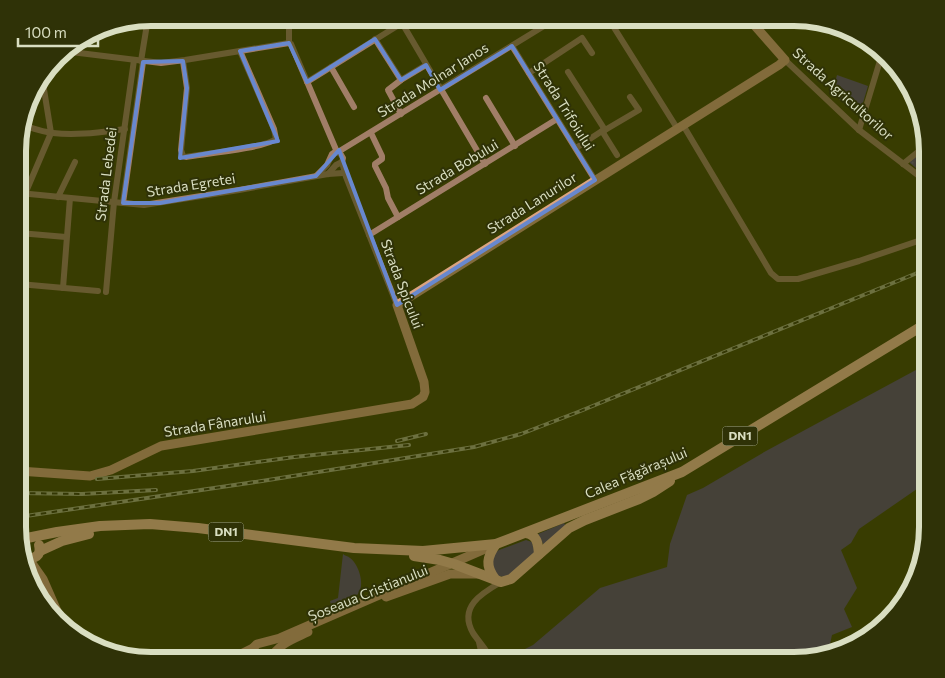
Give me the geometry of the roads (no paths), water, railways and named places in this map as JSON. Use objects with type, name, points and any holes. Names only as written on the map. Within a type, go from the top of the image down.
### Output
[{"type":"main road","name":"Calea Făgărașului","points":[[27,539],[100,526],[130,524],[173,525],[354,548],[423,552],[496,544],[682,472],[918,328]]},
{"type":"main road","name":"DN1","points":[[454,564],[498,580],[511,579],[562,534],[577,524],[654,492],[682,472]]},
{"type":"main road","name":"Calea Făgărașului","points":[[31,558],[36,557],[40,552],[62,541],[114,526]]},
{"type":"main road","points":[[526,533],[532,534],[537,539],[539,554]]},
{"type":"main road","points":[[31,538],[39,544],[40,552]]},
{"type":"main road","points":[[496,544],[490,552],[487,561],[489,570],[498,580]]},
{"type":"main road","name":"Calea Făgărașului","points":[[354,548],[363,551],[422,557],[454,564]]},
{"type":"street","name":"Strada Lebedei","points":[[106,292],[114,202],[124,128],[146,26]]},
{"type":"street","points":[[75,53],[153,63],[184,61],[289,42],[289,26]]},
{"type":"street","points":[[307,82],[395,26]]},
{"type":"street","points":[[408,26],[426,65],[485,164]]},
{"type":"street","name":"Strada Molnar Janos","points":[[337,157],[347,148],[543,27]]},
{"type":"street","points":[[614,27],[680,126],[771,273],[776,278],[786,280],[798,279],[859,262],[918,241]]},
{"type":"street","name":"Strada Agricultorilor","points":[[756,27],[785,60],[838,112],[918,175]]},
{"type":"street","points":[[528,73],[582,38],[592,53]]},
{"type":"street","points":[[375,39],[401,80]]},
{"type":"street","name":"Strada Spicului","points":[[289,42],[397,305],[424,382],[425,392],[419,400]]},
{"type":"street","name":"Strada Trifoiului","points":[[512,46],[595,180]]},
{"type":"street","points":[[184,61],[188,88],[181,150],[183,156],[255,146],[276,139],[274,129],[240,51]]},
{"type":"street","name":"Strada Lanurilor","points":[[397,305],[785,60]]},
{"type":"street","name":"Strada Lebedei","points":[[123,203],[139,61]]},
{"type":"street","points":[[860,130],[880,61]]},
{"type":"street","points":[[401,114],[388,90],[426,65]]},
{"type":"street","points":[[331,67],[354,107]]},
{"type":"street","points":[[568,72],[617,155]]},
{"type":"street","points":[[44,88],[51,133]]},
{"type":"street","points":[[576,148],[638,110],[630,96]]},
{"type":"street","points":[[486,98],[515,146]]},
{"type":"street","name":"Strada Bobului","points":[[369,235],[557,119]]},
{"type":"street","points":[[29,127],[51,133],[83,134],[124,128]]},
{"type":"street","name":"Strada Egretei","points":[[26,185],[51,133]]},
{"type":"street","points":[[371,133],[382,156],[382,159],[375,166],[398,217]]},
{"type":"street","points":[[903,164],[918,152]]},
{"type":"street","points":[[337,157],[328,174],[344,175]]},
{"type":"street","points":[[316,176],[337,157]]},
{"type":"street","points":[[58,196],[75,162]]},
{"type":"street","name":"Strada Egretei","points":[[26,193],[135,205],[160,203],[328,174]]},
{"type":"street","points":[[63,288],[70,198]]},
{"type":"street","points":[[26,234],[66,237]]},
{"type":"street","points":[[26,285],[98,291]]},
{"type":"street","name":"Strada Fânarului","points":[[27,472],[90,476],[110,470],[161,446],[349,416],[412,404],[419,400]]},
{"type":"street","name":"Șoseaua Cristianului","points":[[247,651],[257,644],[280,638],[454,564],[496,544]]},
{"type":"street","points":[[40,552],[43,579]]},
{"type":"street","points":[[33,567],[43,579],[55,606]]},
{"type":"street","name":"Șoseaua Cristianului","points":[[276,651],[283,644],[376,601],[450,574],[481,574]]},
{"type":"street","points":[[493,652],[486,649],[478,641],[469,626],[469,612],[476,599],[498,580]]},
{"type":"street","points":[[478,641],[481,652]]},
{"type":"street","name":"Șoseaua Cristianului","points":[[263,643],[270,648],[270,651]]},
{"type":"railway","points":[[27,516],[474,447],[521,434],[578,412],[918,273]]},
{"type":"railway","points":[[397,441],[426,434]]},
{"type":"railway","points":[[97,479],[193,471],[294,457],[409,445]]},
{"type":"railway","points":[[27,493],[82,494],[156,490]]}]
